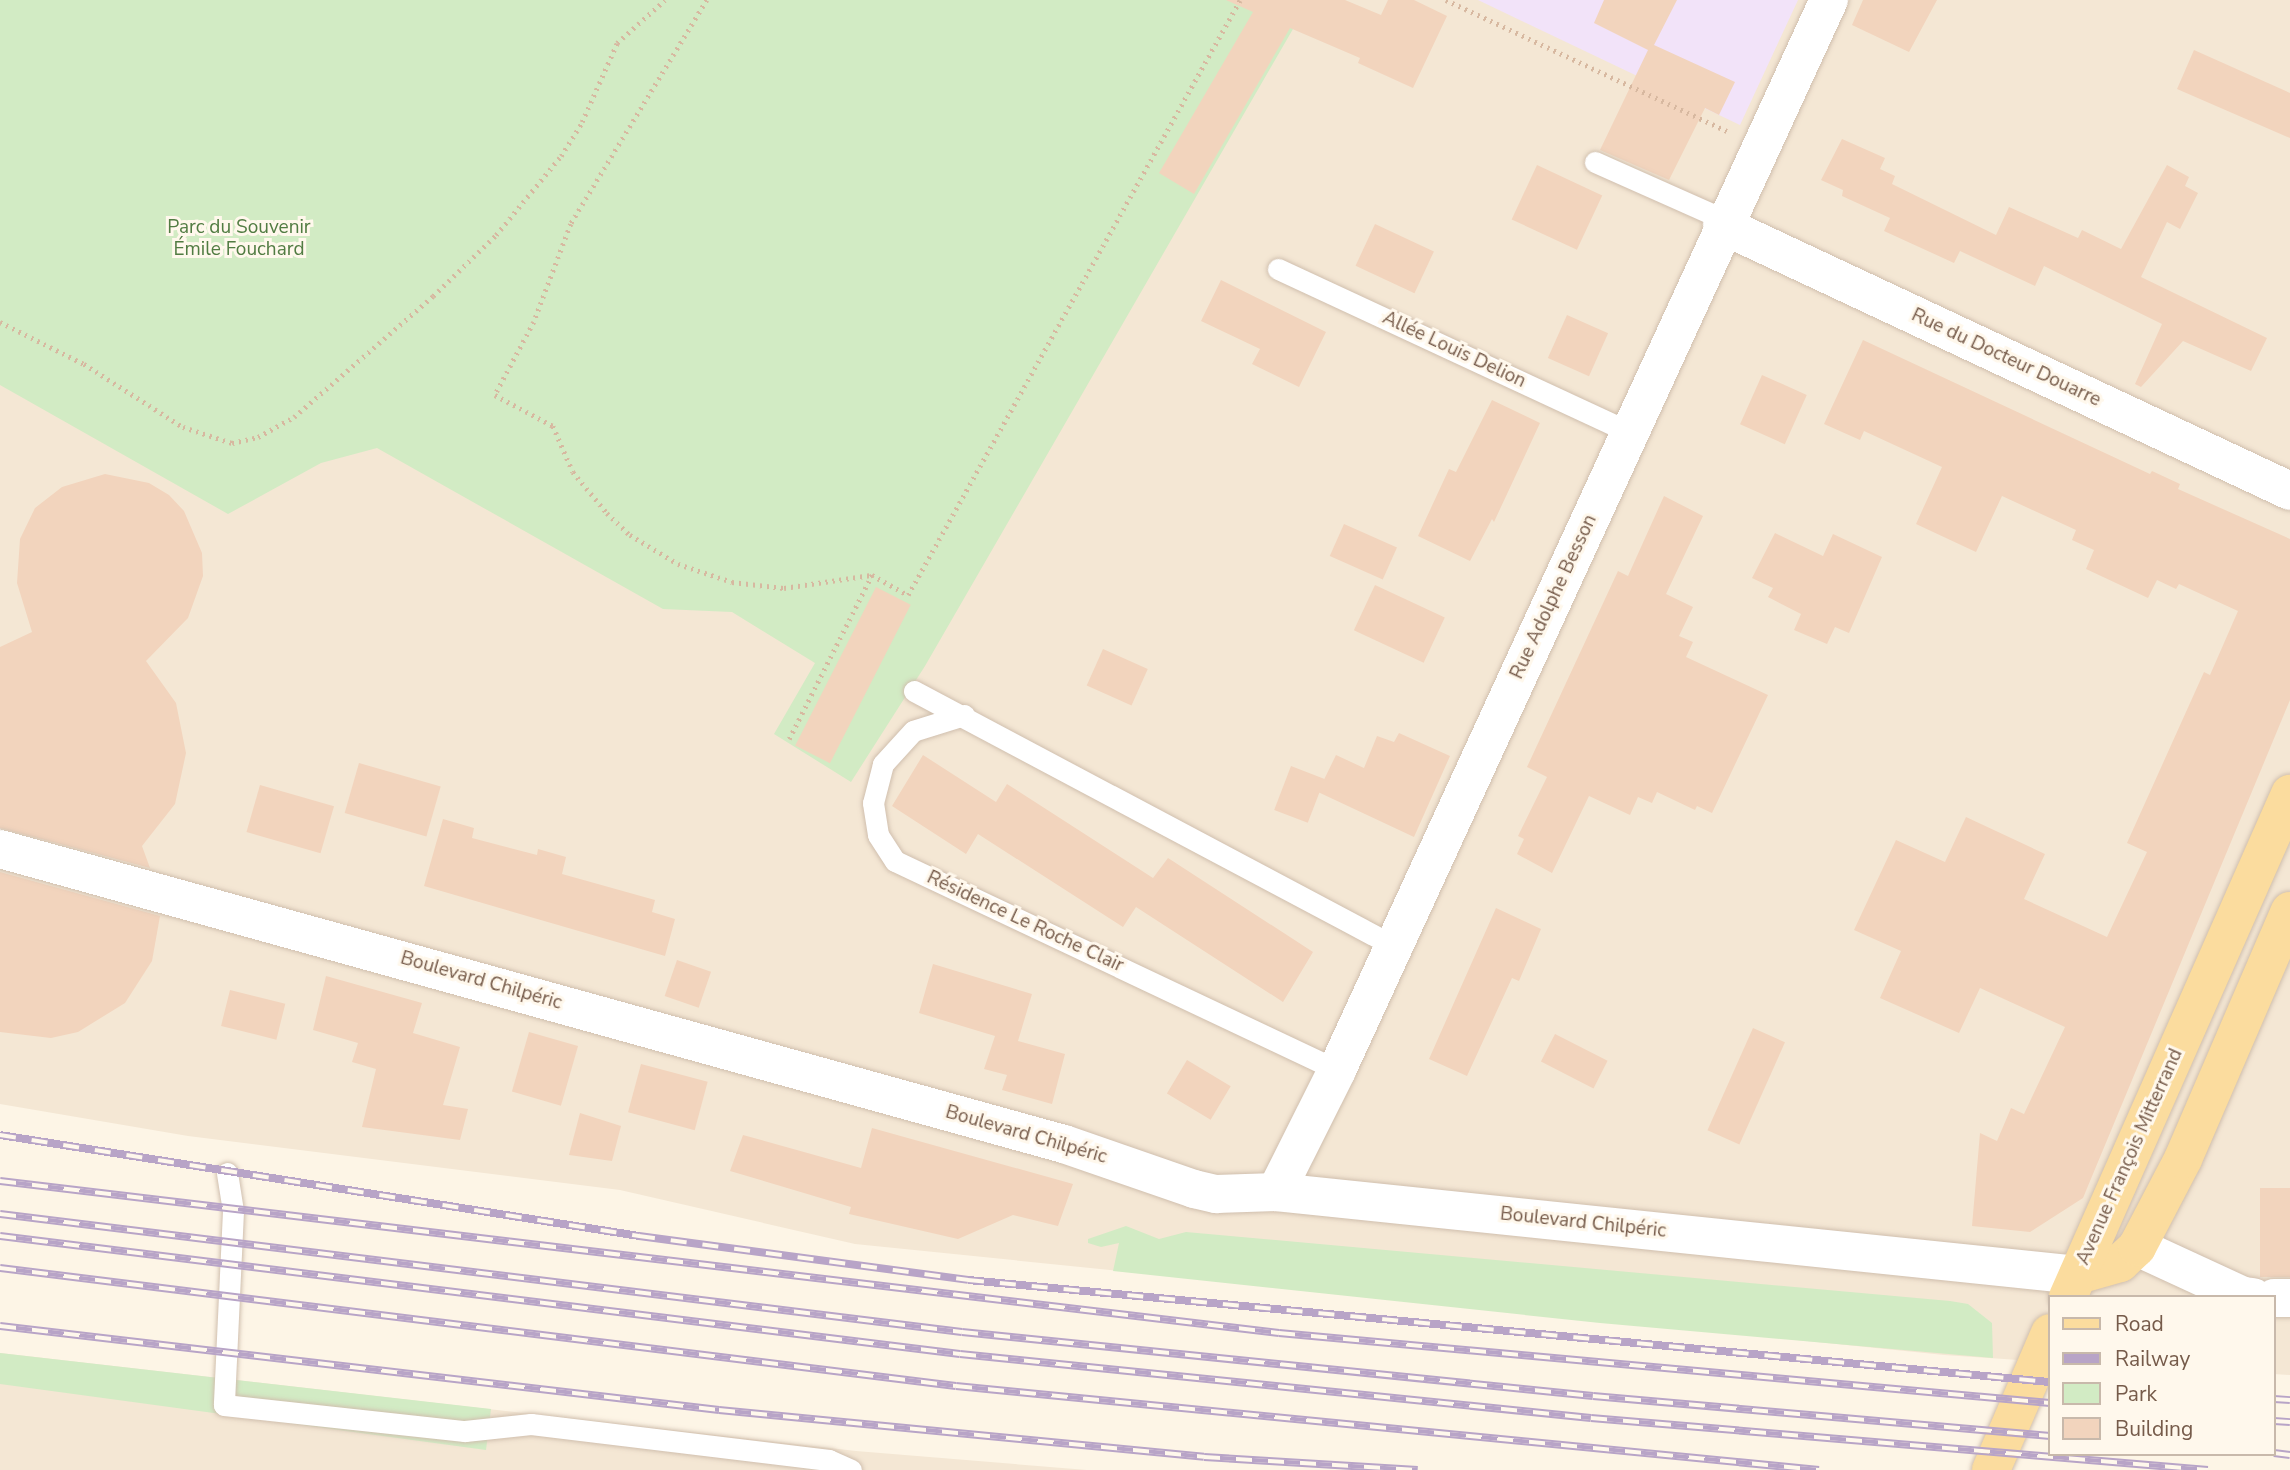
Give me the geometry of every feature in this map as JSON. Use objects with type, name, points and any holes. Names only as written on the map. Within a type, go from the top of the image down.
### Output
[{"type":"main road","name":"Avenue François Mitterrand","points":[[2073,1286],[2290,793]]},
{"type":"main road","name":"Avenue François Mitterrand","points":[[2073,1286],[2120,1263],[2137,1247],[2183,1159],[2290,911]]},
{"type":"main road","points":[[1991,1470],[2048,1337]]},
{"type":"street","name":"Rue Adolphe Besson","points":[[1276,1192],[1337,1070],[1724,222],[1829,0]]},
{"type":"street","name":"Rue du Docteur Douarre","points":[[1724,222],[2290,491]]},
{"type":"street","name":"Boulevard Chilpéric","points":[[0,849],[1064,1144],[1194,1189],[1216,1194],[1276,1192],[2073,1286]]},
{"type":"street","points":[[2137,1247],[2241,1295]]},
{"type":"lane","points":[[1595,162],[1724,222]]},
{"type":"lane","name":"Allée Louis Delion","points":[[1278,269],[1629,432]]},
{"type":"lane","points":[[914,691],[964,715],[1394,946]]},
{"type":"lane","name":"Résidence Le Roche Clair","points":[[964,715],[939,719],[913,731],[883,764],[873,803],[878,835],[895,861],[1337,1070]]},
{"type":"lane","points":[[227,1173],[233,1211],[224,1405],[465,1431],[531,1424],[829,1460],[851,1470]]},
{"type":"path","points":[[0,322],[84,364],[183,427],[232,443],[258,437],[294,417],[433,296],[496,235],[561,156],[582,122],[617,43],[665,0]]},
{"type":"path","points":[[707,0],[571,224],[534,322],[495,395],[552,426],[573,472],[607,513],[630,534],[678,564],[732,582],[784,588],[872,575],[908,594],[1240,0]]},
{"type":"path","points":[[1446,0],[1738,136]]},
{"type":"path","points":[[789,739],[872,575]]},
{"type":"shaded area","points":[[0,0],[2290,0],[2290,1375],[2276,1374],[2276,1295],[2048,1295],[2048,1362],[1944,1355],[855,1244],[620,1190],[188,1136],[0,1104]]},
{"type":"shaded area","points":[[1478,0],[1798,0],[1740,125]]},
{"type":"shaded area","points":[[0,1353],[856,1451],[1087,1470],[0,1470]]},
{"type":"green space","name":"Parc du Souvenir Émile Fouchard","points":[[0,0],[1283,0],[1293,29],[925,666],[851,782],[774,734],[815,663],[732,612],[663,609],[377,448],[321,463],[228,514],[0,385]]},
{"type":"green space","points":[[1126,1226],[1159,1239],[1186,1232],[1950,1301],[1968,1304],[1992,1323],[1993,1358],[1600,1323],[1113,1271],[1119,1243],[1101,1247],[1088,1243],[1088,1239]]},
{"type":"green space","points":[[0,1353],[491,1409],[486,1450],[0,1384]]},
{"type":"building","points":[[1226,0],[1345,0],[1381,15],[1388,0],[1414,0],[1447,16],[1413,88],[1358,63],[1360,58],[1290,28],[1194,194],[1159,173],[1253,12]]},
{"type":"building","points":[[1604,0],[1677,0],[1654,45],[1735,82],[1719,115],[1705,108],[1669,180],[1600,150],[1648,50],[1594,23]]},
{"type":"building","points":[[1863,0],[1937,0],[1909,52],[1852,25]]},
{"type":"building","points":[[2194,50],[2290,93],[2290,138],[2177,89]]},
{"type":"building","points":[[1842,139],[1885,158],[1880,169],[1895,176],[1892,184],[1996,235],[2009,207],[2078,238],[2082,230],[2121,249],[2167,165],[2189,177],[2185,186],[2198,193],[2180,229],[2167,222],[2141,277],[2267,338],[2251,371],[2183,341],[2141,387],[2135,384],[2162,324],[2044,266],[2035,286],[1960,251],[1954,263],[1884,231],[1890,218],[1842,196],[1843,190],[1821,180]]},
{"type":"building","points":[[1537,165],[1602,195],[1577,250],[1512,219]]},
{"type":"building","points":[[1375,224],[1434,251],[1414,293],[1356,266]]},
{"type":"building","points":[[1221,280],[1326,332],[1299,387],[1252,364],[1260,349],[1201,321]]},
{"type":"building","points":[[1567,315],[1608,333],[1589,376],[1548,358]]},
{"type":"building","points":[[1863,340],[2150,474],[2152,471],[2180,484],[2178,489],[2290,539],[2290,700],[2083,1198],[2030,1232],[1972,1226],[1980,1133],[1997,1141],[2011,1108],[2024,1114],[2065,1027],[1980,988],[1959,1033],[1880,998],[1901,951],[1854,930],[1896,840],[1945,862],[1966,817],[2045,854],[2024,899],[2107,937],[2147,852],[2127,843],[2204,672],[2210,675],[2238,611],[2179,584],[2176,589],[2157,580],[2148,598],[2086,569],[2094,550],[2072,540],[2076,530],[2002,496],[1976,552],[1916,524],[1942,467],[1864,431],[1860,440],[1824,424]]},
{"type":"building","points":[[1762,375],[1807,395],[1785,444],[1740,424]]},
{"type":"building","points":[[1492,400],[1540,423],[1494,522],[1492,519],[1470,561],[1418,536],[1449,469],[1456,472]]},
{"type":"building","points":[[105,474],[149,483],[169,495],[184,511],[202,553],[203,576],[188,618],[146,661],[176,703],[186,753],[175,804],[142,846],[150,868],[0,828],[0,647],[32,632],[17,583],[20,539],[35,508],[62,487]]},
{"type":"building","points":[[1664,496],[1703,516],[1666,594],[1693,607],[1679,636],[1693,642],[1686,657],[1768,695],[1712,813],[1697,806],[1695,810],[1657,792],[1652,803],[1638,797],[1630,815],[1589,796],[1552,873],[1517,854],[1524,839],[1518,836],[1547,777],[1527,767],[1618,571],[1628,576]]},
{"type":"building","points":[[1344,524],[1397,548],[1383,580],[1330,556]]},
{"type":"building","points":[[1775,533],[1823,556],[1833,534],[1882,557],[1849,633],[1835,627],[1827,644],[1794,630],[1801,614],[1768,597],[1773,588],[1752,578]]},
{"type":"building","points":[[1375,585],[1445,618],[1424,663],[1354,630]]},
{"type":"building","points":[[876,587],[911,605],[830,763],[795,746]]},
{"type":"building","points":[[1103,649],[1148,669],[1131,705],[1087,686]]},
{"type":"building","points":[[1399,733],[1450,756],[1414,837],[1318,792],[1336,755],[1364,768],[1377,736],[1394,742]]},
{"type":"building","points":[[923,755],[996,802],[1007,784],[1153,878],[1168,858],[1313,952],[1283,1002],[1136,907],[1123,927],[978,834],[966,854],[892,806]]},
{"type":"building","points":[[359,763],[441,786],[426,836],[345,813]]},
{"type":"building","points":[[1291,766],[1325,779],[1308,823],[1274,810]]},
{"type":"building","points":[[260,785],[334,806],[321,853],[246,832]]},
{"type":"building","points":[[443,819],[474,828],[472,838],[537,855],[538,849],[566,857],[562,874],[655,900],[652,912],[675,919],[665,956],[424,886]]},
{"type":"building","points":[[0,872],[160,916],[152,961],[125,1003],[78,1032],[51,1038],[0,1032]]},
{"type":"building","points":[[1496,908],[1541,929],[1519,981],[1512,978],[1467,1076],[1429,1059]]},
{"type":"building","points":[[677,960],[711,972],[699,1008],[665,996]]},
{"type":"building","points":[[933,964],[1032,994],[1018,1041],[1065,1054],[1052,1104],[1002,1090],[1007,1075],[984,1069],[995,1036],[919,1013]]},
{"type":"building","points":[[326,976],[422,1003],[413,1033],[460,1047],[443,1105],[468,1109],[460,1140],[362,1127],[376,1069],[352,1062],[358,1043],[313,1030]]},
{"type":"building","points":[[230,990],[285,1004],[276,1040],[221,1026]]},
{"type":"building","points":[[1753,1028],[1785,1042],[1739,1145],[1707,1130]]},
{"type":"building","points":[[529,1032],[578,1046],[561,1106],[512,1092]]},
{"type":"building","points":[[1555,1034],[1608,1061],[1593,1088],[1541,1062]]},
{"type":"building","points":[[1187,1060],[1231,1086],[1211,1120],[1167,1093]]},
{"type":"building","points":[[641,1064],[708,1082],[695,1130],[628,1112]]},
{"type":"building","points":[[580,1113],[621,1126],[612,1161],[569,1155]]},
{"type":"building","points":[[872,1128],[1073,1184],[1058,1226],[1013,1215],[958,1239],[849,1214],[851,1207],[730,1171],[743,1135],[861,1168]]},
{"type":"building","points":[[2260,1188],[2290,1188],[2290,1277],[2260,1277]]},
{"type":"railway","points":[[0,1135],[639,1236],[968,1280],[2048,1382]]},
{"type":"railway","points":[[0,1181],[1279,1333],[2048,1403]]},
{"type":"railway","points":[[0,1214],[962,1332],[1593,1396],[2048,1436]]},
{"type":"railway","points":[[0,1236],[960,1354],[1591,1418],[2208,1470]]},
{"type":"railway","points":[[0,1268],[956,1386],[1819,1470]]},
{"type":"railway","points":[[0,1326],[719,1410],[1204,1457],[1418,1470]]},
{"type":"railway","points":[[2276,1399],[2290,1400]]},
{"type":"railway","points":[[2276,1421],[2290,1422]]},
{"type":"railway","points":[[2276,1453],[2290,1455]]}]
